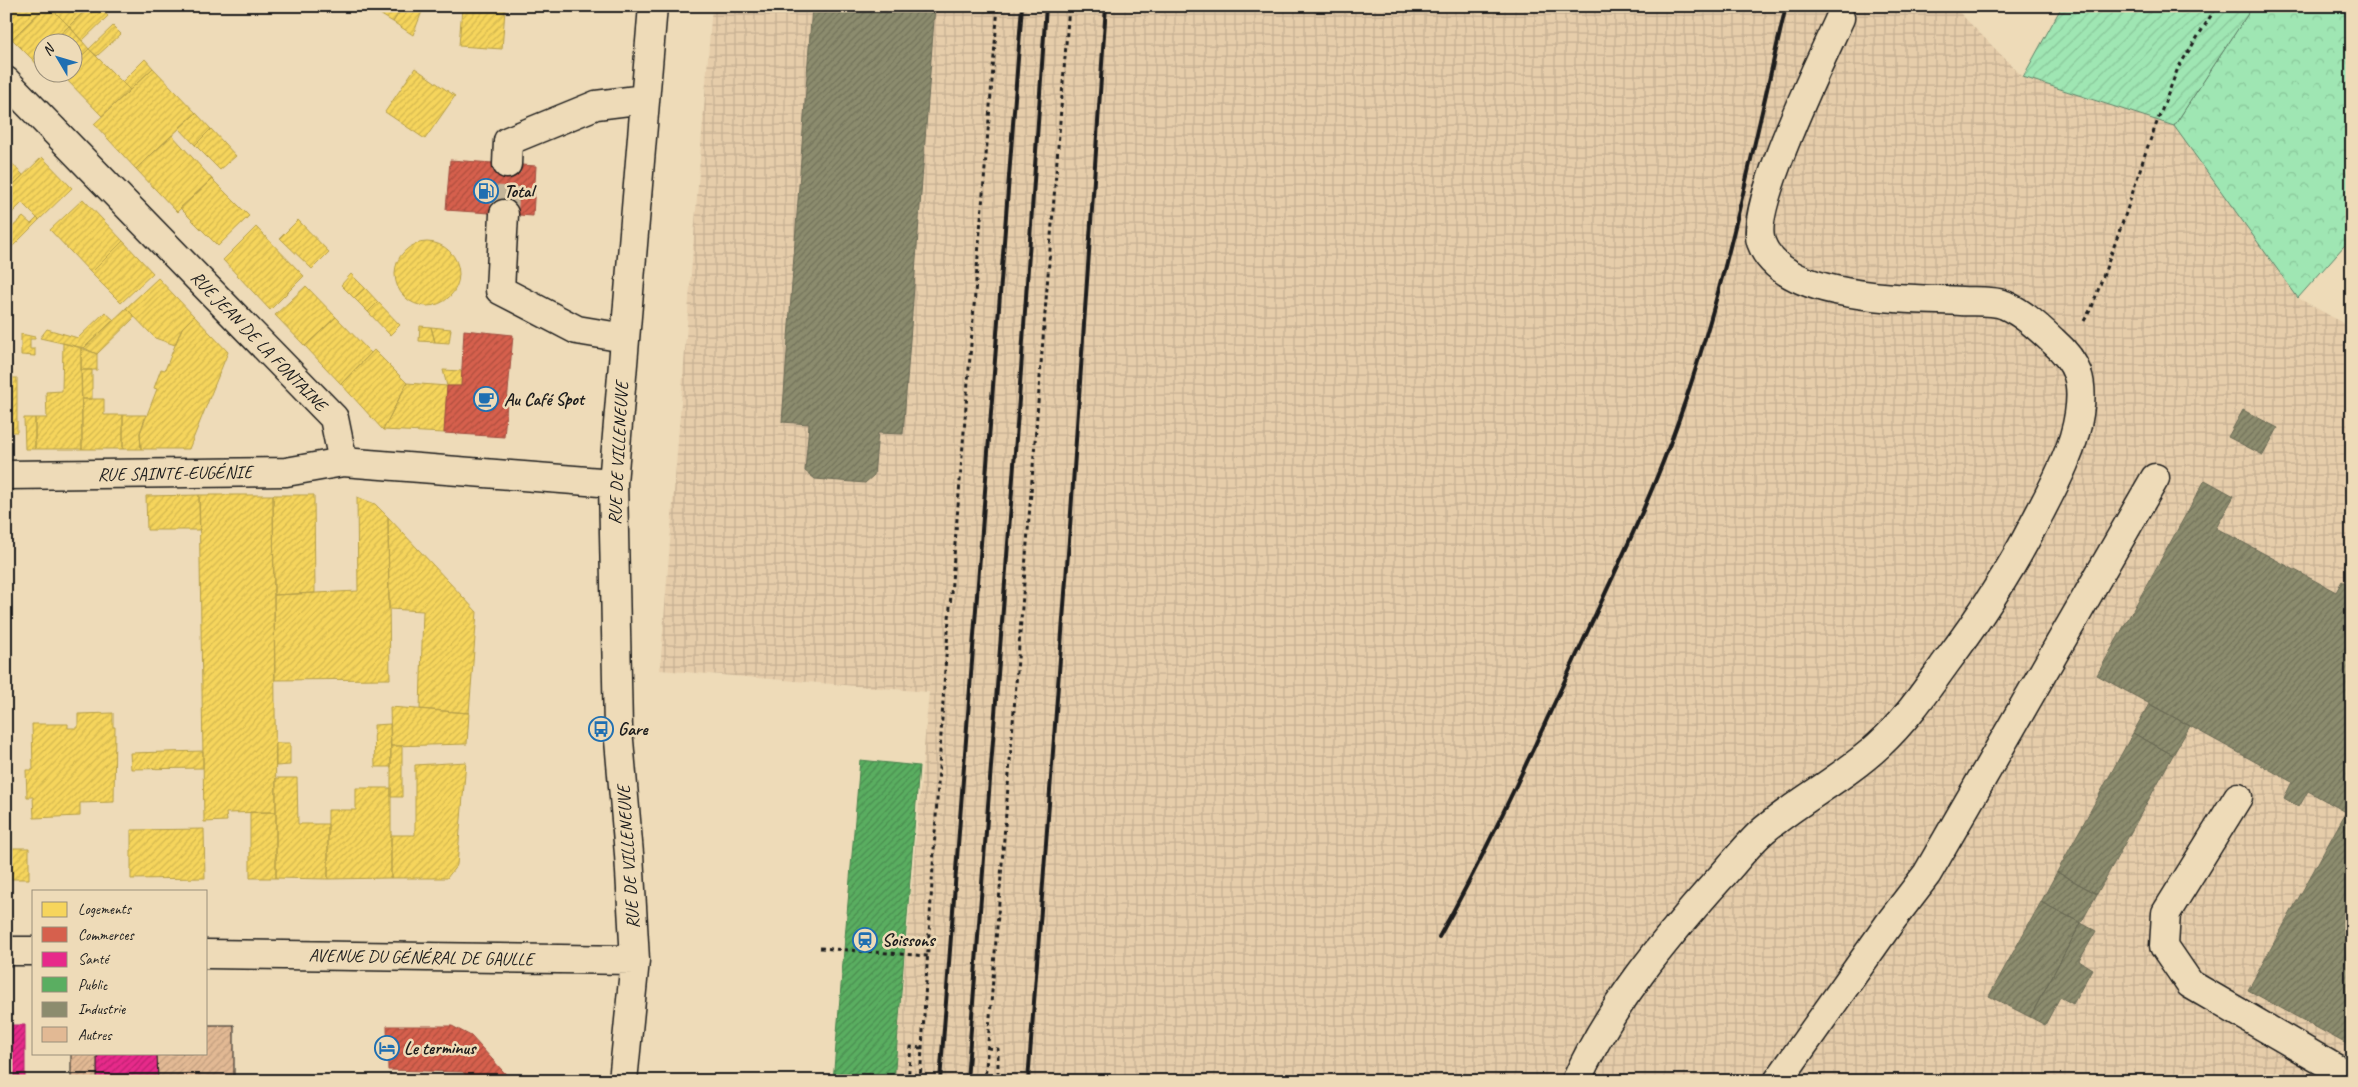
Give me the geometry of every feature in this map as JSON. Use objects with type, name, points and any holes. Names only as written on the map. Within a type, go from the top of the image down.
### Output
[{"type":"street","name":"RUE DE VILLENEUVE","points":[[623,1081],[635,960],[629,854],[618,729],[613,483],[653,6]]},
{"type":"street","points":[[1576,1081],[1584,1062],[1638,977],[1694,907],[1762,831],[1877,747],[1910,713],[1968,633],[2023,545],[2064,465],[2079,416],[2080,378],[2065,351],[2033,322],[2003,304],[1887,297],[1831,291],[1801,280],[1774,262],[1761,242],[1760,217],[1784,143],[1840,18]]},
{"type":"street","name":"RUE JEAN DE LA FONTAINE","points":[[6,81],[334,418],[343,462]]},
{"type":"street","points":[[506,164],[508,141],[596,105],[645,99]]},
{"type":"street","points":[[504,214],[500,290],[577,330],[624,338]]},
{"type":"street","points":[[343,462],[613,483]]},
{"type":"street","name":"RUE SAINTE-EUGÉNIE","points":[[6,475],[286,472],[343,462]]},
{"type":"street","points":[[1778,1081],[1891,921],[1927,874],[2155,478]]},
{"type":"street","points":[[2238,797],[2166,913],[2164,946],[2190,984],[2352,1078]]},
{"type":"street","points":[[6,951],[32,951]]},
{"type":"street","name":"AVENUE DU GÉNÉRAL DE GAULLE","points":[[208,954],[635,960]]},
{"type":"path","points":[[920,1081],[946,670],[998,6]]},
{"type":"path","points":[[985,1081],[1069,6]]},
{"type":"path","points":[[2065,351],[2092,307],[2146,151],[2178,68],[2217,6]]},
{"type":"path","points":[[820,948],[928,956]]},
{"type":"path","points":[[908,1081],[911,1047],[922,1048]]},
{"type":"path","points":[[988,1048],[998,1049],[998,1081]]},
{"type":"shaded area","points":[[712,6],[1953,6],[2023,77],[2174,126],[2298,298],[2352,328],[2352,1081],[894,1081],[929,692],[660,670]]},
{"type":"green space","points":[[2062,6],[2253,6],[2174,126],[2023,77]]},
{"type":"green space","points":[[2253,6],[2338,6],[2352,19],[2352,237],[2298,298],[2174,126]]},
{"type":"building: Logements","points":[[6,6],[46,6],[12,39],[6,33]]},
{"type":"building: Logements","points":[[46,6],[49,6],[69,26],[63,32],[32,32],[32,59],[12,39]]},
{"type":"building: Logements","points":[[61,6],[90,6],[69,26],[55,12]]},
{"type":"building: Logements","points":[[90,6],[99,6],[108,16],[82,41],[82,32],[74,32],[69,26]]},
{"type":"building: Logements","points":[[369,6],[390,6],[383,16]]},
{"type":"building: Logements","points":[[390,6],[403,6],[393,22],[383,16]]},
{"type":"building: Logements","points":[[403,6],[424,6],[413,35],[393,22]]},
{"type":"building: Logements","points":[[447,6],[505,6],[505,10]]},
{"type":"building: Logements","points":[[462,7],[505,10],[502,49],[459,46]]},
{"type":"building: Logements","points":[[69,26],[74,32],[63,32]]},
{"type":"building: Logements","points":[[113,26],[121,34],[97,56],[89,49]]},
{"type":"building: Logements","points":[[82,41],[89,49],[82,56]]},
{"type":"building: Logements","points":[[89,49],[130,90],[102,116],[69,82],[82,82],[82,56]]},
{"type":"building: Logements","points":[[145,59],[153,68],[130,90],[122,82]]},
{"type":"building: Logements","points":[[153,68],[196,113],[136,169],[94,124]]},
{"type":"building: Logements","points":[[415,68],[455,96],[425,139],[385,112]]},
{"type":"building: Logements","points":[[196,113],[211,129],[195,145],[179,128]]},
{"type":"building: Logements","points":[[211,129],[236,156],[220,170],[195,145]]},
{"type":"building: Logements","points":[[172,135],[212,179],[177,212],[136,169]]},
{"type":"building: Logements","points":[[6,157],[23,175],[6,192]]},
{"type":"building: Logements","points":[[42,157],[72,188],[39,220],[22,203],[12,213],[6,208],[6,192]]},
{"type":"building: Logements","points":[[212,179],[249,216],[218,246],[180,208]]},
{"type":"building: Logements","points":[[83,199],[123,241],[91,273],[50,230]]},
{"type":"building: Logements","points":[[23,217],[31,224],[37,218],[39,220],[6,253],[6,233]]},
{"type":"building: Logements","points":[[298,220],[329,252],[312,269],[280,238]]},
{"type":"building: Logements","points":[[256,227],[304,276],[270,310],[223,260]]},
{"type":"building: Logements","points":[[123,241],[153,273],[121,303],[91,273]]},
{"type":"building: Logements","points":[[421,242],[433,242],[450,251],[457,262],[459,274],[457,286],[450,297],[433,306],[421,306],[409,301],[400,292],[395,280],[395,268],[400,256],[409,247]]},
{"type":"building: Logements","points":[[351,274],[365,288],[354,298],[341,285]]},
{"type":"building: Logements","points":[[158,278],[194,316],[182,328],[175,345],[155,338],[126,308]]},
{"type":"building: Logements","points":[[306,286],[336,317],[305,346],[275,315]]},
{"type":"building: Logements","points":[[365,288],[378,302],[368,312],[354,298]]},
{"type":"building: Logements","points":[[378,302],[400,325],[390,335],[368,312]]},
{"type":"building: Logements","points":[[126,308],[135,317],[97,354],[84,348]]},
{"type":"building: Logements","points":[[105,312],[114,320],[84,348],[40,338],[47,329],[78,338]]},
{"type":"building: Logements","points":[[194,316],[228,352],[189,449],[141,449],[140,433],[157,389],[154,388],[161,369],[165,370],[182,328]]},
{"type":"building: Logements","points":[[336,317],[371,353],[341,384],[305,346]]},
{"type":"building: Logements","points":[[420,326],[431,327],[435,342],[419,341]]},
{"type":"building: Logements","points":[[431,327],[451,329],[449,343],[435,342]]},
{"type":"building: Logements","points":[[21,334],[35,337],[35,339],[30,339],[30,349],[35,349],[35,356],[21,355]]},
{"type":"building: Logements","points":[[63,343],[81,348],[82,449],[35,449],[35,418],[47,418],[46,392],[62,391]]},
{"type":"building: Logements","points":[[81,348],[97,354],[97,370],[81,370]]},
{"type":"building: Logements","points":[[374,350],[407,383],[383,430],[341,384]]},
{"type":"building: Logements","points":[[81,370],[92,370],[92,399],[82,399]]},
{"type":"building: Logements","points":[[443,370],[462,371],[461,386],[447,386]]},
{"type":"building: Logements","points":[[6,378],[17,378],[17,432],[6,432]]},
{"type":"building: Logements","points":[[407,383],[447,386],[444,433],[383,430]]},
{"type":"building: Logements","points":[[82,399],[104,399],[104,415],[123,415],[123,449],[82,449]]},
{"type":"building: Logements","points":[[123,415],[146,415],[140,433],[141,449],[123,449]]},
{"type":"building: Logements","points":[[24,418],[35,418],[35,449],[25,449]]},
{"type":"building: Logements","points":[[199,495],[273,495],[276,812],[226,813],[227,821],[204,822]]},
{"type":"building: Logements","points":[[199,495],[200,530],[147,530],[146,496]]},
{"type":"building: Logements","points":[[273,495],[314,495],[315,593],[274,595]]},
{"type":"building: Logements","points":[[357,497],[375,504],[388,517],[390,679],[275,680],[274,595],[358,591]]},
{"type":"building: Logements","points":[[388,517],[477,612],[469,713],[420,709],[423,611],[389,609]]},
{"type":"building: Logements","points":[[390,707],[469,713],[467,744],[391,746]]},
{"type":"building: Logements","points":[[113,713],[113,727],[115,727],[114,802],[80,803],[80,816],[34,818],[33,797],[27,797],[26,770],[33,770],[32,724],[68,724],[68,728],[78,728],[78,714]]},
{"type":"building: Logements","points":[[390,724],[391,767],[375,767],[374,725]]},
{"type":"building: Logements","points":[[276,743],[290,743],[290,765],[276,766]]},
{"type":"building: Logements","points":[[391,746],[402,746],[402,797],[391,797]]},
{"type":"building: Logements","points":[[203,751],[203,768],[131,769],[130,753]]},
{"type":"building: Logements","points":[[466,762],[457,865],[447,878],[391,878],[391,835],[415,835],[415,765]]},
{"type":"building: Logements","points":[[276,778],[297,778],[298,824],[328,824],[328,879],[276,878]]},
{"type":"building: Logements","points":[[356,788],[391,788],[391,878],[328,879],[328,810],[356,810]]},
{"type":"building: Logements","points":[[250,812],[276,812],[276,878],[250,878]]},
{"type":"building: Logements","points":[[204,829],[205,878],[131,879],[131,830]]},
{"type":"building: Logements","points":[[6,848],[29,848],[29,879],[6,879]]},
{"type":"building: Commerces","points":[[450,160],[536,166],[533,216],[446,210]]},
{"type":"building: Commerces","points":[[464,330],[513,335],[504,437],[444,433],[447,386],[461,386]]},
{"type":"building: Commerces","points":[[387,1026],[452,1026],[471,1036],[512,1081],[471,1081],[463,1072],[388,1070]]},
{"type":"building: Santé","points":[[6,1025],[25,1025],[25,1081],[6,1081]]},
{"type":"building: Santé","points":[[97,1054],[157,1054],[158,1081],[97,1081]]},
{"type":"building: Public","name":"Soissons","points":[[860,760],[919,766],[894,1081],[833,1081]]},
{"type":"building: Industrie","points":[[812,6],[935,6],[903,434],[878,433],[874,475],[865,483],[815,479],[805,471],[809,424],[782,422]]},
{"type":"building: Industrie","points":[[2243,410],[2278,428],[2263,455],[2228,437]]},
{"type":"building: Industrie","points":[[2205,480],[2234,496],[2216,528],[2336,592],[2342,581],[2352,587],[2352,1047],[2248,990],[2346,812],[2308,791],[2299,807],[2284,798],[2292,782],[2097,675]]},
{"type":"building: Industrie","points":[[2149,704],[2190,726],[2173,755],[2133,733]]},
{"type":"building: Industrie","points":[[2133,733],[2173,755],[2097,894],[2057,872]]},
{"type":"building: Industrie","points":[[2057,872],[2097,894],[2081,923],[2041,902]]},
{"type":"building: Industrie","points":[[2041,902],[2081,923],[2030,1017],[1989,996]]},
{"type":"building: Industrie","points":[[2081,923],[2096,931],[2079,961],[2092,969],[2073,1004],[2060,997],[2045,1025],[2030,1017]]},
{"type":"building: Autres","points":[[208,1025],[234,1025],[234,1077],[208,1077],[208,1081],[158,1081],[157,1054],[208,1054]]},
{"type":"building: Autres","points":[[71,1054],[97,1054],[97,1081],[71,1081]]},
{"type":"tunnel","points":[[504,214],[507,164]]},
{"type":"railway","points":[[940,1081],[1022,6]]},
{"type":"railway","points":[[967,1081],[1019,399],[1046,6]]},
{"type":"railway","points":[[1028,1081],[1070,527],[1106,6]]},
{"type":"railway","points":[[1439,937],[1475,870],[1525,767],[1629,542],[1668,450],[1696,368],[1725,266],[1786,6]]},
{"type":"place","name":"Total","points":[[486,191]]},
{"type":"place","name":"Au Café Spot","points":[[486,399]]},
{"type":"place","name":"Gare","points":[[601,729]]},
{"type":"place","name":"Soissons","points":[[865,940]]},
{"type":"place","name":"Le terminus","points":[[387,1048]]}]
